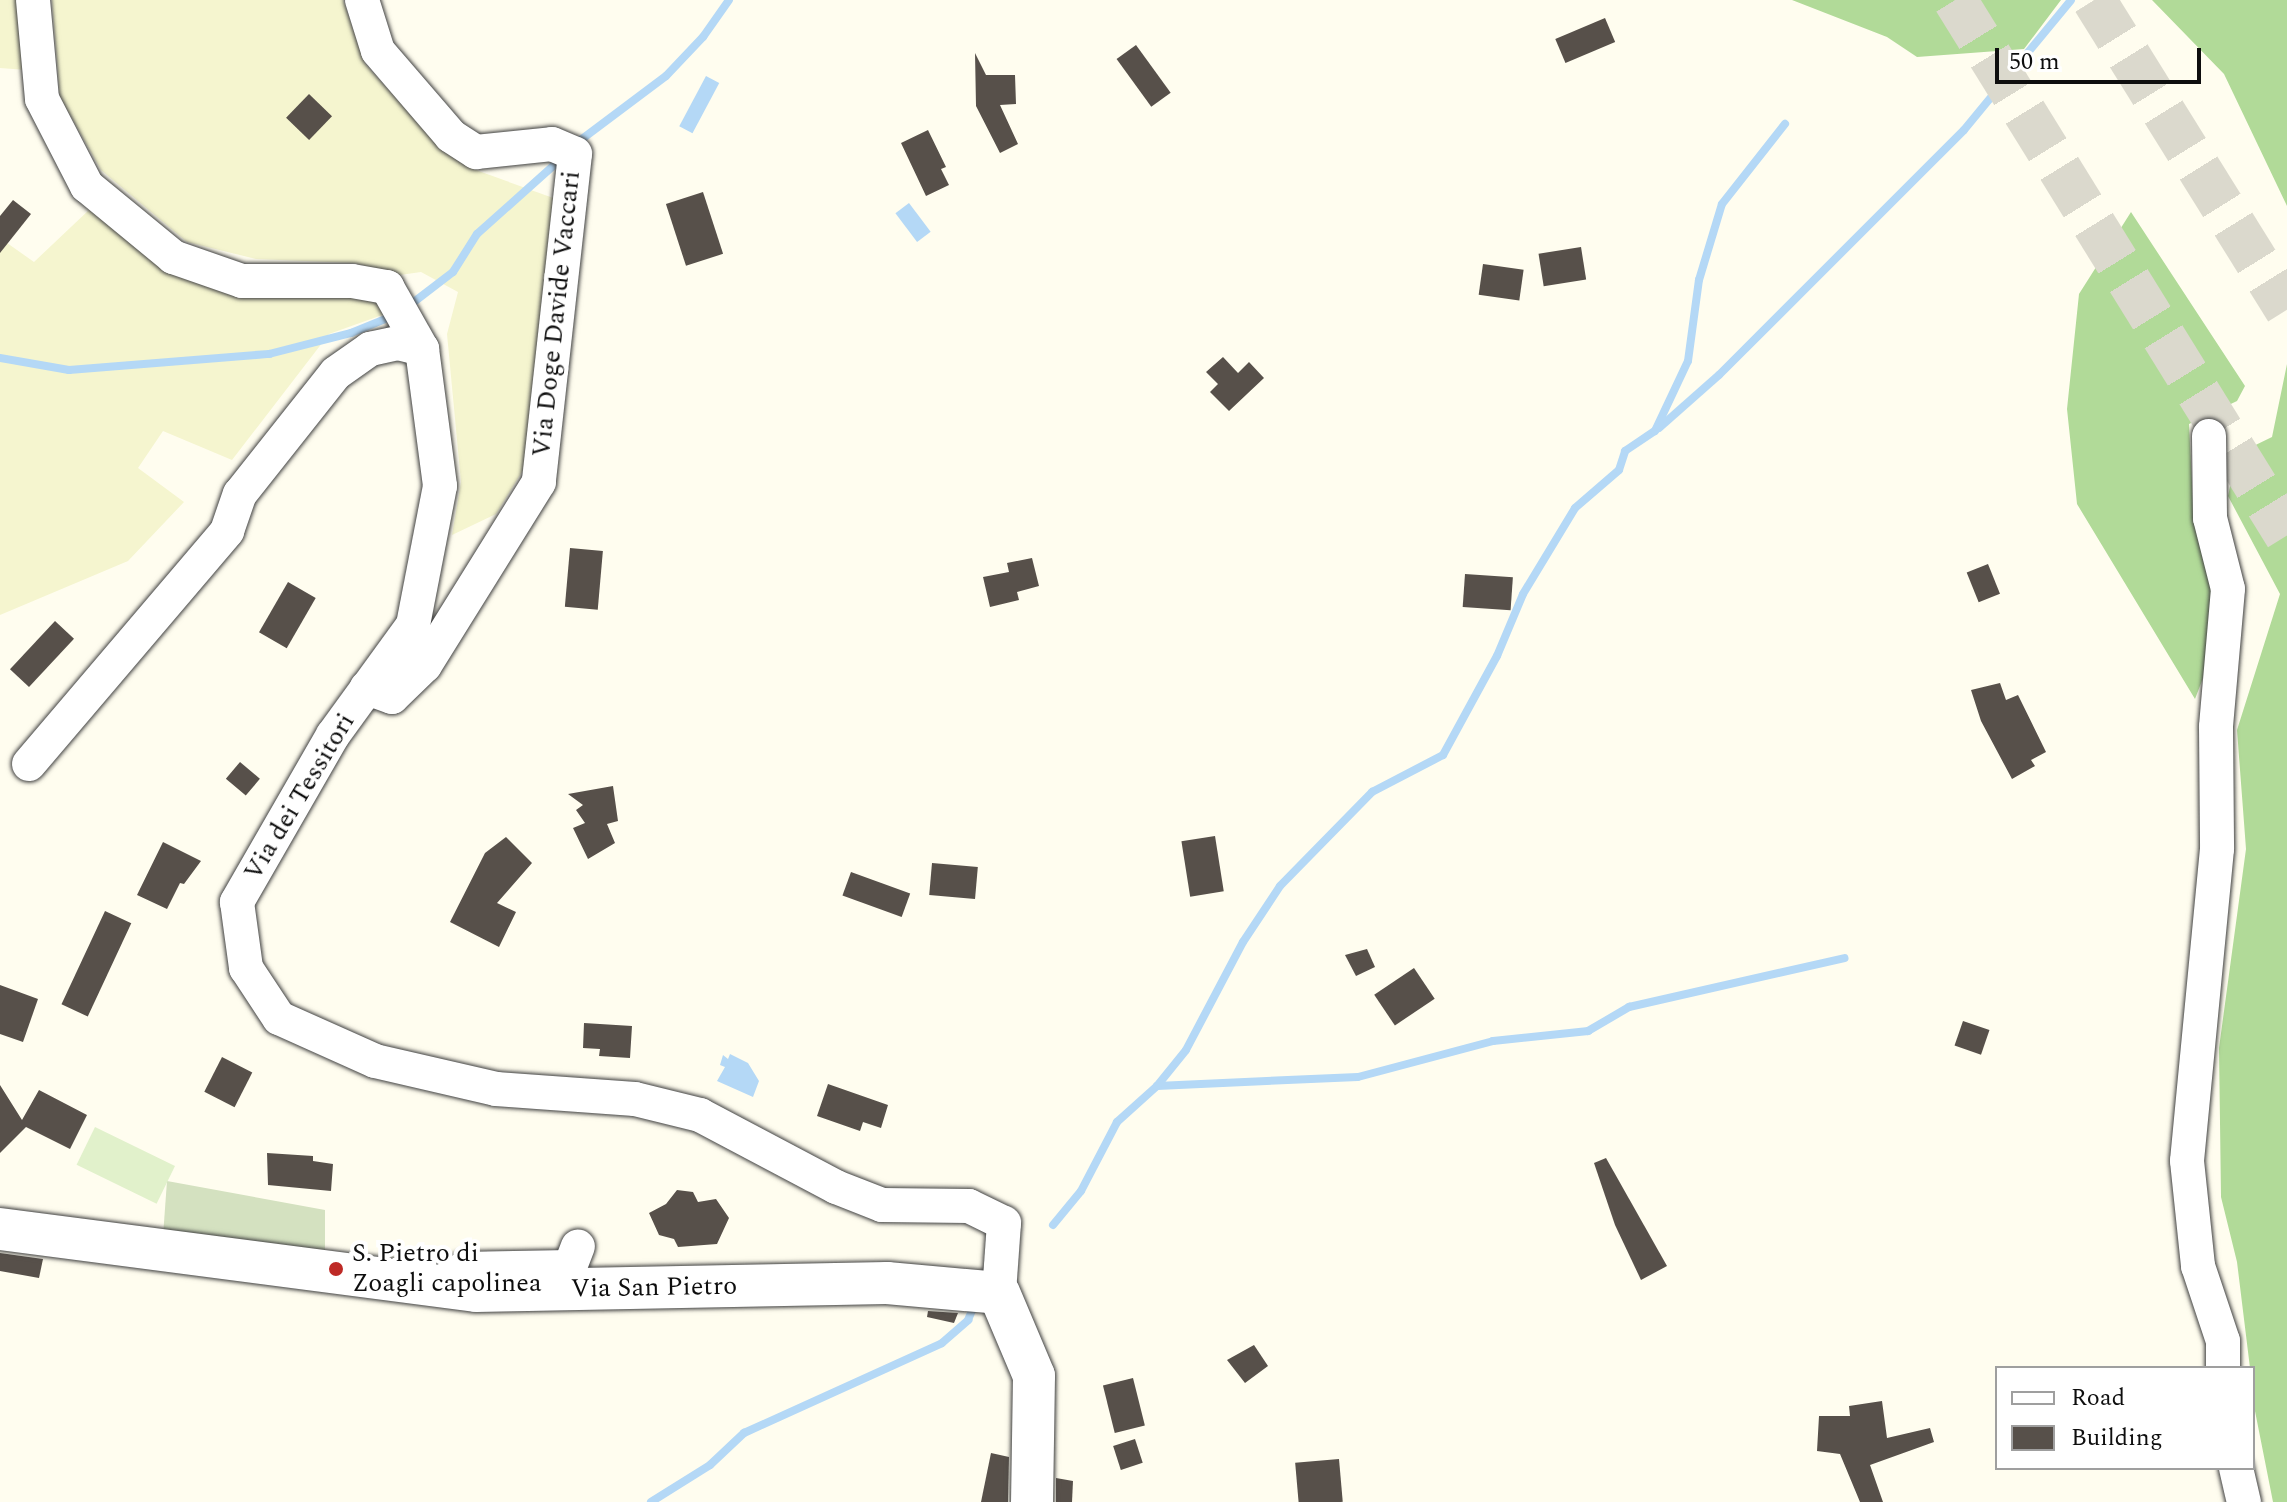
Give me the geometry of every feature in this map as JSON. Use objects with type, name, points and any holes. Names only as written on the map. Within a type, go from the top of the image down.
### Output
[{"type":"street","name":"Via dei Tessitori","points":[[33,0],[42,99],[87,186],[173,257],[242,281],[352,281],[387,287],[422,349],[440,486],[413,625],[333,735],[237,902],[246,968],[279,1018],[375,1061],[481,1086],[635,1099],[700,1115],[836,1187],[882,1205],[969,1206],[1004,1223],[999,1293]]},
{"type":"street","name":"Via Doge Davide Vaccari","points":[[362,0],[378,51],[451,136],[476,152],[552,144],[575,154],[539,482],[425,665],[392,697],[367,688]]},
{"type":"street","points":[[29,764],[227,531],[240,494],[336,373],[370,349],[398,343],[422,349]]},
{"type":"street","points":[[2209,436],[2210,518],[2228,589],[2216,727],[2217,849],[2187,1161],[2198,1266],[2223,1341],[2223,1366]]},
{"type":"street","name":"Via San Pietro","points":[[0,1229],[476,1291],[887,1283],[999,1293]]},
{"type":"street","points":[[435,1286],[463,1269],[570,1267],[578,1246]]},
{"type":"street","points":[[999,1293],[1034,1376],[1032,1502]]},
{"type":"street","points":[[2236,1470],[2244,1502]]},
{"type":"green space","points":[[0,0],[16,0],[26,70],[0,68]]},
{"type":"green space","points":[[52,0],[343,0],[365,64],[441,148],[473,169],[556,199],[525,467],[496,514],[452,535],[461,482],[447,334],[458,292],[421,272],[400,275],[354,263],[256,259],[187,242],[101,170],[60,97]]},
{"type":"green space","points":[[1792,0],[2061,0],[2024,49],[1917,57],[1887,37]]},
{"type":"green space","points":[[2152,0],[2287,0],[2287,206],[2224,74]]},
{"type":"green space","points":[[90,209],[161,266],[353,294],[383,304],[385,314],[329,334],[232,460],[163,431],[138,468],[184,502],[128,561],[0,615],[0,238],[34,262]]},
{"type":"green space","points":[[2131,212],[2245,386],[2237,401],[2189,424],[2194,522],[2237,589],[2195,699],[2077,504],[2067,409],[2079,294]]},
{"type":"green space","points":[[2287,364],[2287,1502],[2273,1502],[2255,1411],[2255,1366],[2250,1366],[2237,1262],[2221,1197],[2219,1048],[2246,849],[2237,730],[2280,594],[2228,496],[2237,454],[2272,437]]},
{"type":"green space","points":[[95,1127],[175,1166],[157,1204],[77,1165]]},
{"type":"green space","points":[[167,1181],[325,1210],[325,1271],[162,1250]]},
{"type":"water","points":[[706,76],[719,83],[692,133],[679,126]]},
{"type":"water","points":[[909,203],[931,232],[917,242],[895,213]]},
{"type":"water","points":[[730,1054],[748,1063],[759,1081],[753,1097],[717,1081],[725,1067],[720,1065],[723,1055],[728,1059]]},
{"type":"building","points":[[1605,18],[1615,42],[1565,63],[1555,39]]},
{"type":"building","points":[[1136,45],[1171,93],[1151,107],[1117,59]]},
{"type":"building","points":[[975,53],[986,75],[1015,75],[1016,104],[1000,105],[1018,144],[1000,153],[976,106]]},
{"type":"building","points":[[309,94],[332,116],[309,140],[286,118]]},
{"type":"building","points":[[928,130],[946,167],[941,169],[949,185],[926,196],[901,143]]},
{"type":"building","points":[[703,192],[723,254],[686,266],[666,204]]},
{"type":"building","points":[[13,200],[31,214],[0,253],[0,216]]},
{"type":"building","points":[[1581,247],[1586,280],[1544,286],[1539,254]]},
{"type":"building","points":[[1483,264],[1524,270],[1519,300],[1479,295]]},
{"type":"building","points":[[1223,357],[1238,373],[1249,362],[1264,378],[1229,411],[1210,392],[1218,384],[1206,372]]},
{"type":"building","points":[[570,548],[603,551],[598,610],[565,607]]},
{"type":"building","points":[[1032,558],[1039,586],[1017,592],[1019,600],[990,607],[983,577],[1009,572],[1007,563]]},
{"type":"building","points":[[1988,564],[2000,594],[1979,602],[1967,573]]},
{"type":"building","points":[[1465,574],[1513,577],[1511,610],[1463,607]]},
{"type":"building","points":[[288,582],[316,598],[287,648],[259,632]]},
{"type":"building","points":[[55,621],[74,639],[29,687],[10,669]]},
{"type":"building","points":[[2000,683],[2006,700],[2018,695],[2046,752],[2031,760],[2035,766],[2012,779],[1981,721],[1971,690]]},
{"type":"building","points":[[240,762],[260,779],[246,796],[226,779]]},
{"type":"building","points":[[613,786],[618,821],[607,824],[615,843],[588,859],[573,828],[585,823],[576,810],[583,805],[568,794]]},
{"type":"building","points":[[1215,836],[1224,891],[1190,897],[1181,841]]},
{"type":"building","points":[[506,837],[532,863],[497,903],[516,912],[499,947],[450,922],[485,853]]},
{"type":"building","points":[[163,842],[201,861],[184,884],[180,883],[167,909],[137,895]]},
{"type":"building","points":[[932,863],[978,867],[975,899],[929,895]]},
{"type":"building","points":[[851,872],[910,894],[902,917],[842,895]]},
{"type":"building","points":[[105,911],[131,923],[88,1017],[61,1004]]},
{"type":"building","points":[[1367,949],[1375,967],[1356,976],[1345,955]]},
{"type":"building","points":[[1414,968],[1435,999],[1395,1026],[1374,995]]},
{"type":"building","points":[[0,985],[38,999],[23,1042],[0,1034]]},
{"type":"building","points":[[1963,1021],[1989,1030],[1981,1055],[1955,1046]]},
{"type":"building","points":[[584,1023],[632,1026],[630,1058],[599,1056],[600,1049],[583,1048]]},
{"type":"building","points":[[222,1057],[252,1072],[235,1107],[204,1092]]},
{"type":"building","points":[[828,1084],[888,1105],[881,1128],[863,1122],[860,1131],[817,1116]]},
{"type":"building","points":[[0,1085],[22,1120],[39,1090],[87,1115],[70,1149],[26,1127],[0,1153]]},
{"type":"building","points":[[267,1153],[313,1156],[313,1161],[333,1164],[331,1191],[268,1185]]},
{"type":"building","points":[[1606,1158],[1667,1266],[1641,1280],[1615,1225],[1594,1163]]},
{"type":"building","points":[[677,1190],[693,1192],[698,1202],[716,1199],[729,1218],[717,1244],[678,1247],[674,1239],[659,1235],[649,1213],[666,1204]]},
{"type":"building","points":[[0,1253],[43,1259],[39,1278],[0,1271]]},
{"type":"building","points":[[928,1311],[958,1313],[954,1323],[927,1317]]},
{"type":"building","points":[[1254,1345],[1268,1366],[1245,1383],[1227,1360]]},
{"type":"building","points":[[1133,1378],[1145,1426],[1115,1433],[1103,1385]]},
{"type":"building","points":[[1882,1401],[1887,1438],[1930,1428],[1934,1442],[1870,1465],[1883,1502],[1860,1502],[1840,1454],[1817,1451],[1819,1416],[1850,1416],[1849,1406]]},
{"type":"building","points":[[1135,1439],[1143,1463],[1121,1470],[1113,1446]]},
{"type":"building","points":[[991,1453],[1009,1457],[1008,1502],[981,1502]]},
{"type":"building","points":[[1339,1459],[1343,1502],[1299,1502],[1295,1463]]},
{"type":"building","points":[[1056,1478],[1073,1481],[1072,1502],[1056,1502]]},
{"type":"waterway","points":[[574,145],[666,76],[703,37],[729,0]]},
{"type":"waterway","points":[[1659,428],[1719,375],[1964,130],[2071,0]]},
{"type":"waterway","points":[[1053,1225],[1081,1191],[1117,1122],[1157,1086],[1186,1050],[1243,942],[1280,886],[1372,792],[1443,755],[1497,656],[1523,594],[1575,508],[1619,470],[1625,451],[1655,431],[1688,361],[1699,280],[1722,204],[1785,124]]},
{"type":"waterway","points":[[406,308],[453,272],[477,234],[562,158]]},
{"type":"waterway","points":[[0,358],[69,370],[269,354],[351,333],[395,315]]},
{"type":"waterway","points":[[1157,1086],[1358,1077],[1493,1041],[1588,1031],[1629,1007],[1845,958]]},
{"type":"waterway","points":[[651,1502],[710,1465],[744,1433],[942,1343],[968,1320],[973,1308]]},
{"type":"tunnel","points":[[1955,0],[2287,536]]},
{"type":"tunnel","points":[[2094,0],[2287,310]]},
{"type":"place","name":"S. Pietro di Zoagli capolinea","points":[[336,1269]]}]
